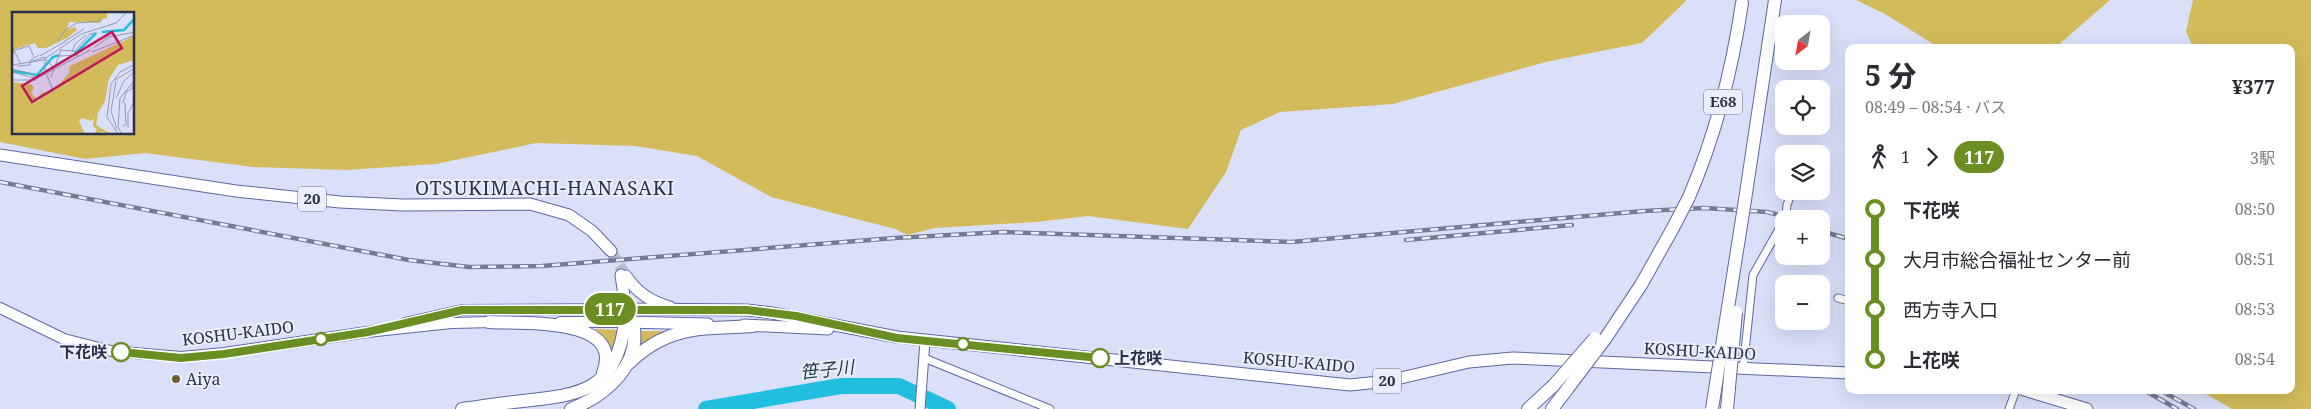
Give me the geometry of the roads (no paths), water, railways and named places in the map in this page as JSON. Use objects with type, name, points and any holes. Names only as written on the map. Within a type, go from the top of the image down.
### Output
[{"type":"highway","name":"E68","points":[[1746,200],[1775,0]]},
{"type":"highway","name":"E68","points":[[1600,338],[1659,253],[1689,197],[1706,155],[1726,90],[1735,50],[1742,3]]},
{"type":"highway","name":"20","points":[[0,155],[236,191],[305,198],[403,205],[530,204],[569,215],[592,231],[611,251]]},
{"type":"highway","points":[[1712,409],[1746,200]]},
{"type":"highway","points":[[1727,409],[1746,200]]},
{"type":"highway","points":[[629,363],[636,337],[628,318],[623,276],[648,299],[682,311]]},
{"type":"highway","name":"KOSHU-KAIDO","points":[[628,318],[682,311],[747,310],[772,312],[865,332],[925,341],[1350,385],[1388,381],[1469,362],[1495,359],[1845,373]]},
{"type":"highway","points":[[462,409],[566,396],[580,392],[601,378],[620,351],[628,318]]},
{"type":"highway","name":"KOSHU-KAIDO","points":[[628,318],[865,332]]},
{"type":"highway","points":[[489,322],[563,326],[588,332],[601,344],[605,352],[605,368],[601,378]]},
{"type":"highway","points":[[571,409],[595,398],[607,388],[629,363],[648,347],[677,332],[753,326]]},
{"type":"highway","points":[[1528,409],[1600,338]]},
{"type":"highway","points":[[1552,409],[1600,338]]},
{"type":"highway","points":[[2037,394],[2087,409]]},
{"type":"main road","name":"KOSHU-KAIDO","points":[[0,308],[64,339],[111,351],[181,358],[224,354],[368,332],[489,322],[628,318]]},
{"type":"main road","name":"KOSHU-KAIDO","points":[[368,332],[462,310],[628,318]]},
{"type":"street","points":[[1743,370],[1753,275],[1775,236]]},
{"type":"street","points":[[1838,298],[1845,300]]},
{"type":"street","points":[[920,409],[925,341]]},
{"type":"street","points":[[924,358],[1050,409]]},
{"type":"street","points":[[2009,409],[2015,394]]},
{"type":"waterway","name":"笹子川","points":[[706,409],[841,386],[899,386],[948,409]]},
{"type":"tunnel","points":[[611,251],[626,276]]},
{"type":"railway","points":[[0,182],[409,260],[469,267],[542,266],[895,238],[1004,232],[1291,242],[1644,211],[1705,208],[1775,214]]},
{"type":"railway","points":[[1406,240],[1572,225]]},
{"type":"railway","points":[[1830,234],[1845,238]]},
{"type":"railway","points":[[2151,394],[2177,409]]},
{"type":"railway","points":[[2167,394],[2194,409]]},
{"type":"place","name":"下花咲","points":[[121,352]]},
{"type":"place","name":"上花咲","points":[[1100,358]]},
{"type":"place","name":"Aiya","points":[[176,379]]},
{"type":"district","name":"OTSUKIMACHI-HANASAKI","points":[[545,188]]}]
